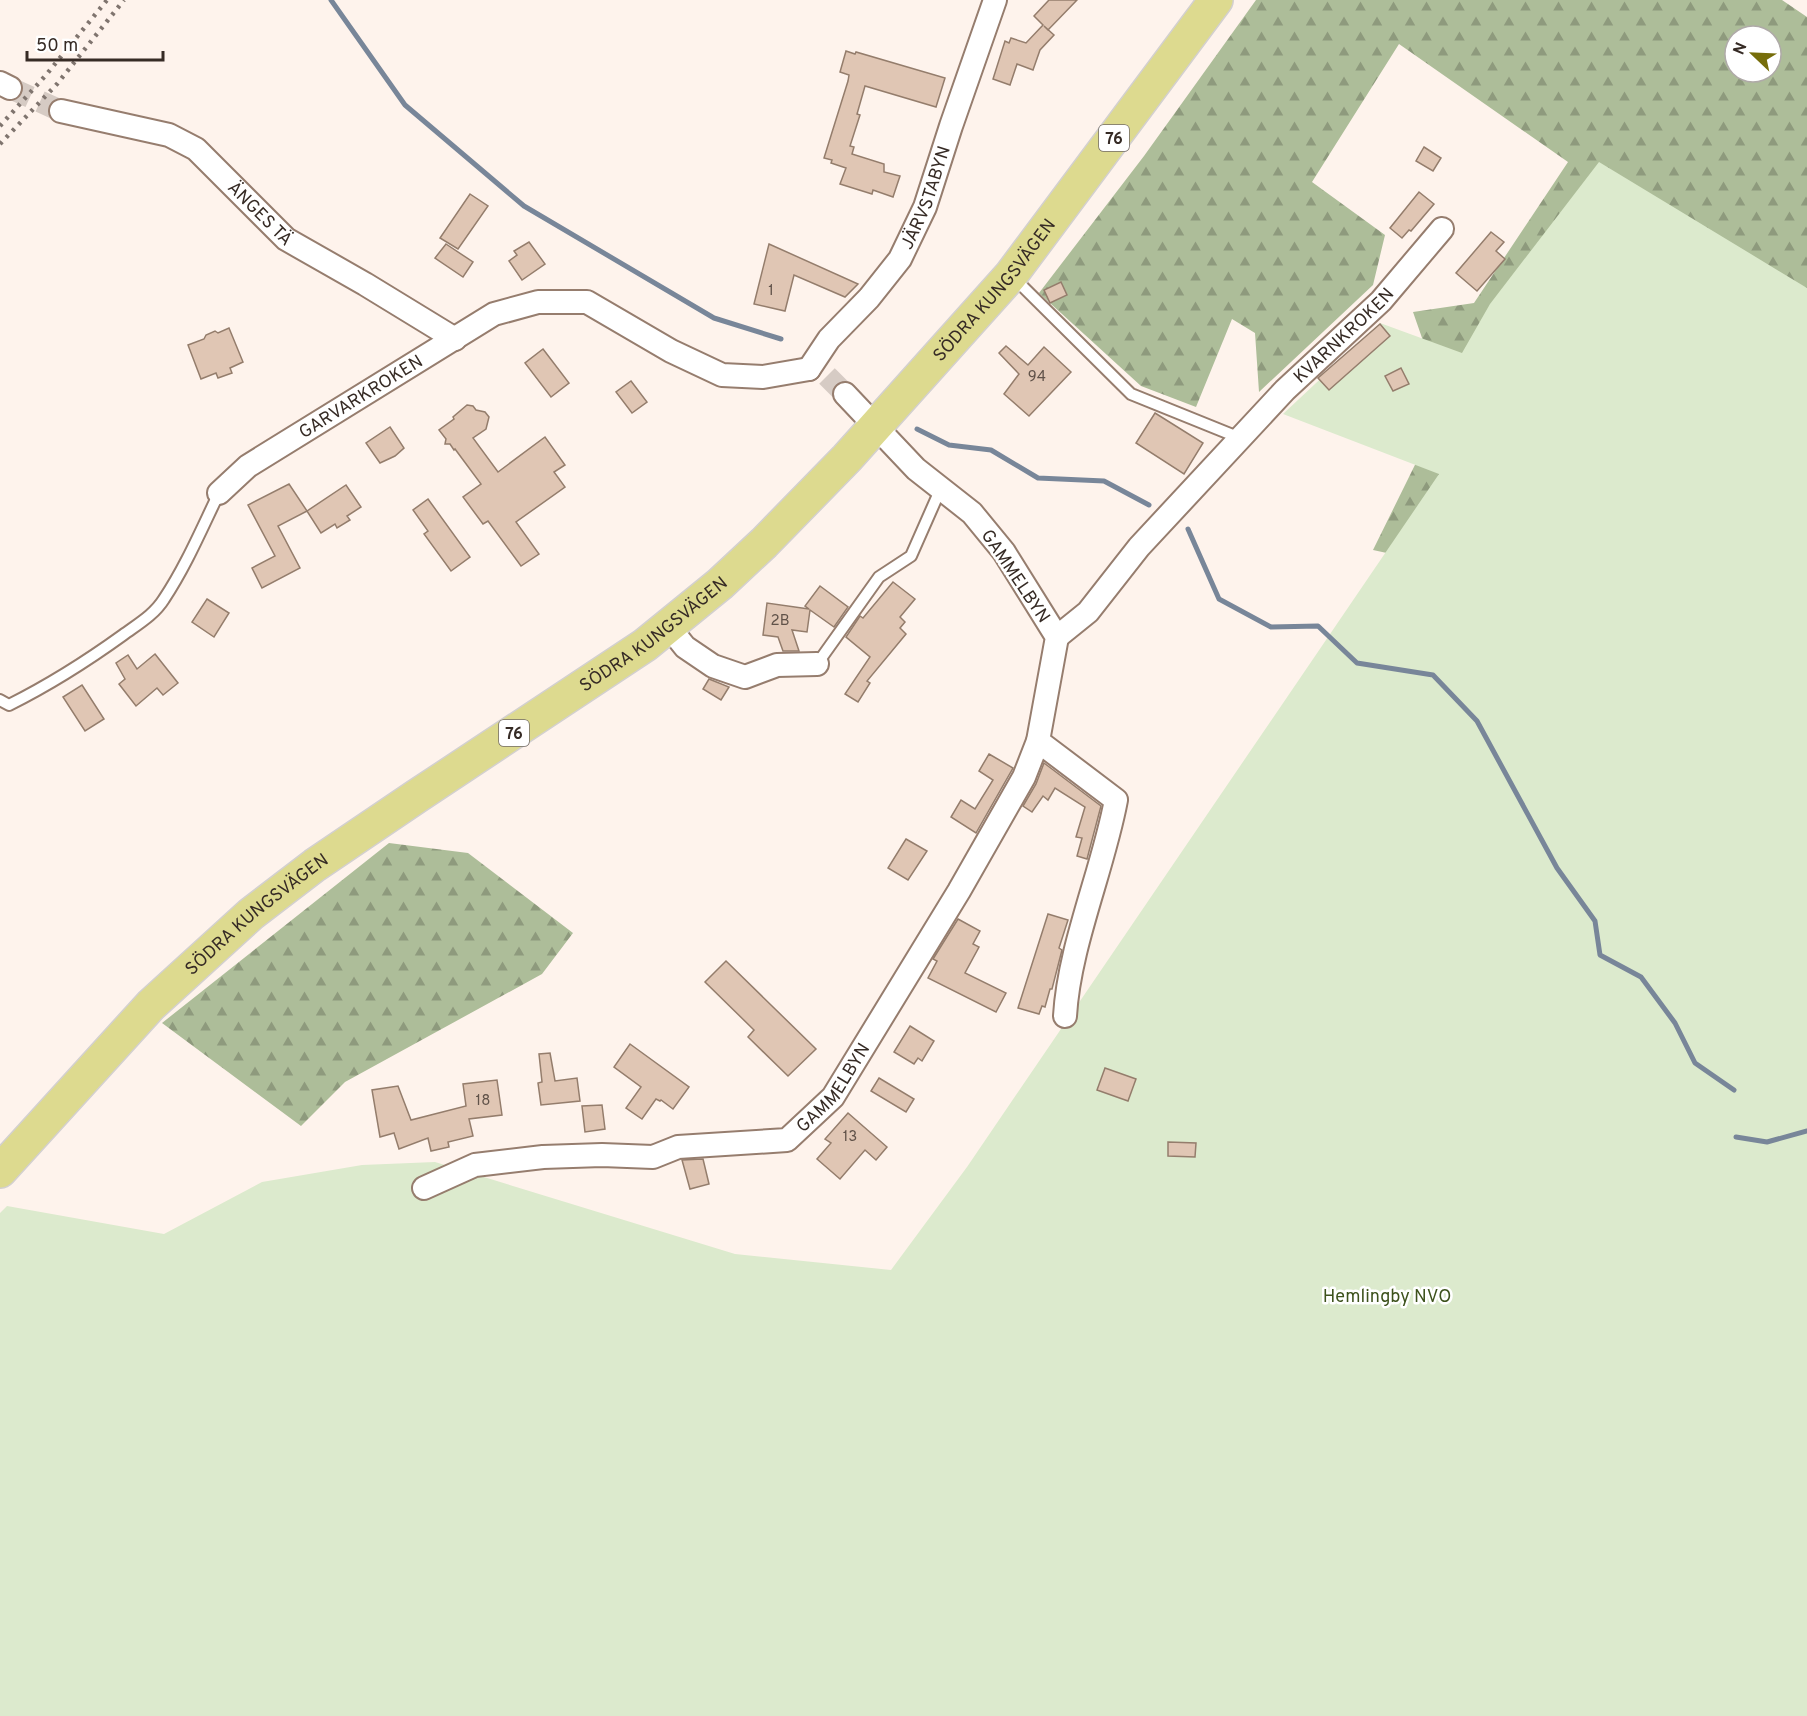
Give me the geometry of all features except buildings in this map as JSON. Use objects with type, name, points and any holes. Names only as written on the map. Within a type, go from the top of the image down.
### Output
[{"type":"main road","name":"SÖDRA KUNGSVÄGEN","points":[[0,1171],[151,1005],[251,914],[315,865],[645,645],[720,584],[764,543],[875,426],[1011,275],[1216,0]]},
{"type":"street","name":"JÄRVSTABYN","points":[[818,373],[829,339],[869,298],[900,259],[925,207],[995,0]]},
{"type":"street","name":"ÄNGES TÄ","points":[[61,111],[169,135],[196,149],[286,239],[455,339]]},
{"type":"street","name":"KVARNKROKEN","points":[[1057,638],[1088,612],[1139,547],[1285,390],[1381,301],[1442,229]]},
{"type":"street","name":"GARVARKROKEN","points":[[219,493],[248,466],[494,315],[538,302],[587,302],[671,351],[722,375],[763,377],[818,373]]},
{"type":"street","name":"GAMMELBYN","points":[[424,1188],[475,1165],[543,1157],[653,1156],[678,1147],[787,1140],[833,1097],[1018,788],[1038,741],[1057,638],[1004,552],[972,513],[916,469],[845,394]]},
{"type":"street","points":[[669,627],[685,647],[713,666],[745,677],[777,665],[817,664]]},
{"type":"street","points":[[1038,741],[1116,800],[1110,832],[1066,996],[1065,1016]]},
{"type":"lane","points":[[1011,275],[1131,394],[1240,438]]},
{"type":"lane","points":[[817,664],[879,577],[911,556],[941,488]]},
{"type":"lane","name":"GARVARKROKEN","points":[[0,700],[9,705],[38,690],[150,616],[164,600],[219,493]]},
{"type":"green space","points":[[1256,0],[1782,0],[1807,17],[1807,718],[1520,582],[1373,550],[1445,404],[1413,312],[1474,303],[1568,162],[1399,44],[1312,182],[1385,235],[1373,285],[1259,392],[1255,333],[1232,319],[1196,407],[1141,386],[1039,293],[1144,156]]},
{"type":"green space","name":"Hemlingby NVO","points":[[1599,162],[1807,288],[1807,1716],[0,1716],[0,1213],[7,1206],[164,1234],[262,1182],[362,1165],[435,1162],[735,1254],[891,1270],[967,1167],[1439,474],[1283,414],[1380,323],[1462,353],[1490,304]]},
{"type":"green space","points":[[389,843],[468,853],[573,933],[542,974],[345,1082],[301,1126],[162,1023]]},
{"type":"waterway","points":[[331,0],[405,105],[524,206],[714,318],[781,339]]},
{"type":"waterway","points":[[917,429],[949,445],[991,450],[1038,478],[1104,481],[1149,505]]},
{"type":"waterway","points":[[1188,529],[1219,599],[1271,627],[1318,626],[1357,663],[1433,675],[1477,721],[1557,868],[1595,921],[1600,955],[1641,977],[1675,1023],[1695,1063],[1734,1090]]},
{"type":"waterway","points":[[1736,1137],[1767,1142],[1807,1131]]},
{"type":"tunnel","points":[[10,88],[61,111]]},
{"type":"tunnel","points":[[827,376],[845,394]]},
{"type":"railway","points":[[0,126],[46,75],[107,0]]},
{"type":"railway","points":[[0,144],[57,84],[124,0]]}]
